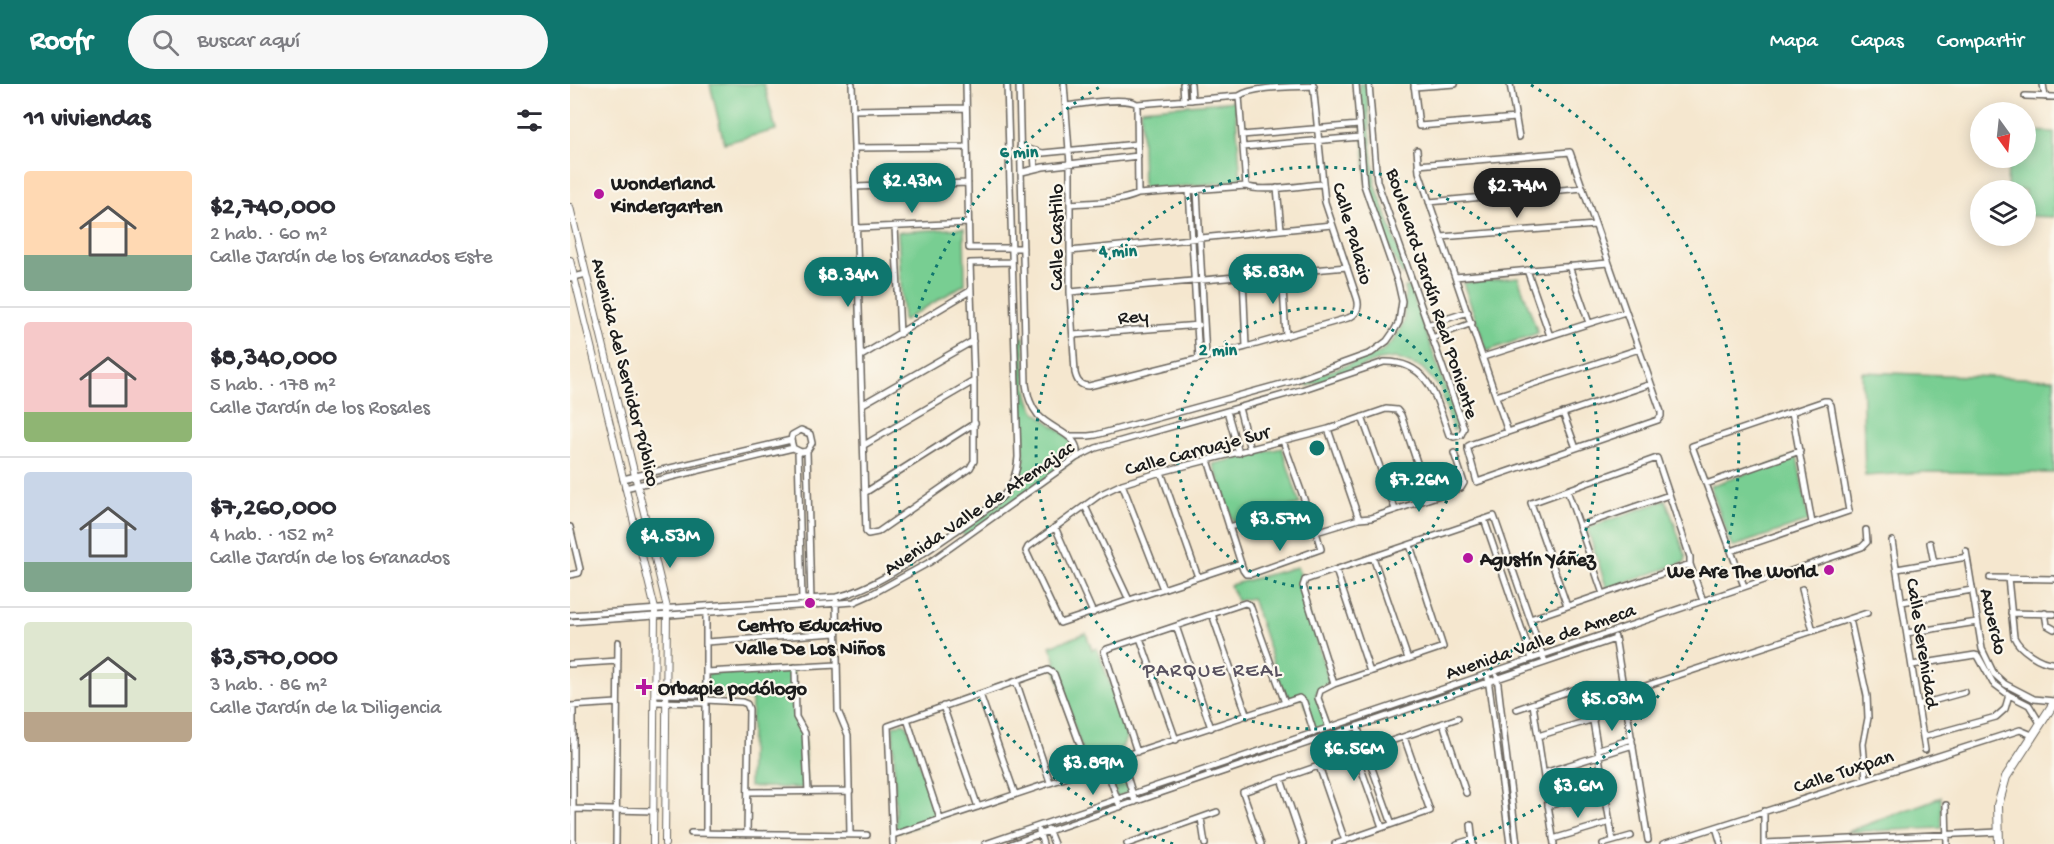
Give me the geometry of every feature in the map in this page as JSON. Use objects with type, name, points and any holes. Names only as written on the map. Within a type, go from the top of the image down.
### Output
[{"type":"main road","points":[[1999,844],[1998,805],[2006,777],[2054,702]]},
{"type":"street","points":[[852,84],[866,532],[868,534],[878,531],[970,468],[975,455],[970,263],[1012,262]]},
{"type":"street","points":[[966,84],[969,248],[1023,248]]},
{"type":"street","points":[[1007,84],[1015,335],[1025,335]]},
{"type":"street","points":[[1018,84],[1026,384],[1034,409],[1047,423],[1077,444],[1076,458]]},
{"type":"street","name":"Calle Castillo","points":[[1064,84],[1070,165],[1070,292],[1076,380],[1084,386],[1095,385],[1198,359]]},
{"type":"street","points":[[1183,84],[1184,101]]},
{"type":"street","points":[[1191,84],[1192,100]]},
{"type":"street","name":"Boulevard Jardín Real Poniente","points":[[1356,84],[1364,185],[1402,301],[1402,310],[1395,331]]},
{"type":"street","name":"Boulevard Jardín Real Poniente","points":[[1370,84],[1377,181],[1464,428],[1458,436]]},
{"type":"street","points":[[1455,84],[1414,86],[1419,126],[1516,118]]},
{"type":"street","points":[[1510,84],[1519,137]]},
{"type":"street","points":[[2043,84],[2045,97]]},
{"type":"street","points":[[1066,106],[1119,101],[1132,101],[1137,104],[1184,101],[1239,96],[1242,93],[1313,85]]},
{"type":"street","name":"Calle Palacio","points":[[1286,336],[1353,316],[1359,303],[1332,225],[1322,184],[1313,85]]},
{"type":"street","points":[[1239,96],[1246,186]]},
{"type":"street","points":[[2025,96],[2054,97]]},
{"type":"street","points":[[1137,104],[1138,194]]},
{"type":"street","points":[[853,110],[966,108]]},
{"type":"street","points":[[1242,135],[1359,125]]},
{"type":"street","points":[[1345,127],[1345,139]]},
{"type":"street","points":[[1243,147],[1360,137]]},
{"type":"street","points":[[1020,147],[1034,152],[1137,144]]},
{"type":"street","points":[[854,148],[967,147]]},
{"type":"street","points":[[1417,150],[1419,172],[1508,432]]},
{"type":"street","points":[[1034,152],[1035,168]]},
{"type":"street","points":[[1418,165],[1570,152],[1661,412],[1658,420],[1478,482],[1468,446],[1651,384]]},
{"type":"street","points":[[1022,172],[1035,168],[1138,156]]},
{"type":"street","points":[[855,187],[968,183]]},
{"type":"street","points":[[1070,204],[1110,202],[1138,194],[1246,186],[1261,189],[1322,184]]},
{"type":"street","points":[[1277,188],[1281,230]]},
{"type":"street","points":[[1429,202],[1583,188]]},
{"type":"street","points":[[1189,190],[1198,359],[1286,336],[1282,273]]},
{"type":"street","points":[[1197,190],[1206,357]]},
{"type":"street","name":"Avenida del Servidor Público","points":[[570,207],[668,611],[665,844]]},
{"type":"street","points":[[857,228],[969,223]]},
{"type":"street","points":[[1070,250],[1332,225]]},
{"type":"street","points":[[1441,237],[1595,225]]},
{"type":"street","points":[[895,226],[900,334]]},
{"type":"street","points":[[998,248],[999,263]]},
{"type":"street","name":"Avenida del Servidor Público","points":[[570,260],[572,277],[656,612],[653,844]]},
{"type":"street","points":[[1455,277],[1608,263]]},
{"type":"street","points":[[1569,266],[1589,324]]},
{"type":"street","points":[[1070,292],[1347,267]]},
{"type":"street","points":[[1527,270],[1550,336]]},
{"type":"street","points":[[572,277],[586,274]]},
{"type":"street","points":[[1243,276],[1246,347]]},
{"type":"street","points":[[1398,284],[1411,279]]},
{"type":"street","points":[[861,356],[970,291]]},
{"type":"street","points":[[1427,325],[1468,312]]},
{"type":"street","points":[[1484,357],[1625,312]]},
{"type":"street","points":[[1439,321],[1442,334]]},
{"type":"street","points":[[1432,338],[1472,323]]},
{"type":"street","name":"Rey","points":[[1072,335],[1205,325]]},
{"type":"street","name":"Avenida Valle de Atemajac","points":[[1068,436],[1088,436],[1296,380],[1371,352],[1387,341],[1395,331]]},
{"type":"street","name":"Avenida Valle de Atemajac","points":[[570,622],[656,612],[836,597],[851,594],[925,553],[1004,494],[1017,471],[1015,335]]},
{"type":"street","points":[[863,404],[973,340]]},
{"type":"street","points":[[1496,396],[1639,349]]},
{"type":"street","name":"Avenida Valle de Atemajac","points":[[668,611],[706,612],[854,602],[877,592],[930,562],[1076,458],[1096,448],[1301,390],[1384,362],[1394,362],[1420,372],[1432,388],[1449,435],[1458,436]]},
{"type":"street","points":[[1296,380],[1301,390]]},
{"type":"street","points":[[864,445],[974,381]]},
{"type":"street","points":[[1731,551],[1849,511],[1831,405],[1828,401],[1692,446],[1706,484],[1744,586]]},
{"type":"street","points":[[1239,408],[1250,450]]},
{"type":"street","name":"Calle Carruaje Sur","points":[[1093,613],[1063,623],[1058,621],[1027,556],[1028,547],[1101,494],[1122,484],[1328,429],[1386,409],[1397,410],[1401,415],[1429,498]]},
{"type":"street","points":[[1227,411],[1239,453]]},
{"type":"street","points":[[1792,412],[1812,523]]},
{"type":"street","points":[[1563,413],[1576,448]]},
{"type":"street","points":[[1362,417],[1395,509]]},
{"type":"street","points":[[866,492],[975,423]]},
{"type":"street","points":[[1232,429],[1243,425]]},
{"type":"street","points":[[1120,428],[1123,440]]},
{"type":"street","points":[[1328,429],[1359,519]]},
{"type":"street","points":[[623,479],[791,440],[796,432],[806,431],[810,434],[812,443],[807,451],[811,606]]},
{"type":"street","points":[[791,440],[795,450],[803,606]]},
{"type":"street","points":[[1208,460],[1241,563],[1246,574],[1251,574],[1318,552],[1321,549],[1283,441]]},
{"type":"street","points":[[625,488],[795,450],[807,451]]},
{"type":"street","points":[[1706,484],[1800,451]]},
{"type":"street","points":[[1316,532],[1359,519],[1371,518],[1464,485],[1454,453]]},
{"type":"street","points":[[1567,606],[1531,503],[1657,458],[1703,600]]},
{"type":"street","points":[[1161,472],[1198,577]]},
{"type":"street","points":[[1122,484],[1163,589]]},
{"type":"street","points":[[1567,490],[1603,594]]},
{"type":"street","points":[[1580,526],[1669,495]]},
{"type":"street","points":[[1084,506],[1129,600]]},
{"type":"street","points":[[1229,527],[1308,507]]},
{"type":"street","points":[[1334,684],[1302,583],[1305,580],[1494,516],[1545,662]]},
{"type":"street","points":[[1484,519],[1533,662]]},
{"type":"street","points":[[570,527],[579,573],[570,575]]},
{"type":"street","points":[[1055,527],[1093,613],[1241,563]]},
{"type":"street","name":"Avenida Valle de Ameca","points":[[985,844],[1496,670],[1533,662],[1542,655],[1614,630],[1862,548],[1867,542],[1866,530]]},
{"type":"street","points":[[954,532],[960,542]]},
{"type":"street","name":"Calle Serenidad","points":[[1892,541],[1926,750]]},
{"type":"street","points":[[1897,569],[1934,563],[1930,543]]},
{"type":"street","points":[[1329,728],[1318,694],[1334,684],[1443,647],[1410,545]]},
{"type":"street","name":"Acuerdo","points":[[1934,563],[1967,554],[1980,655],[1993,683],[2009,695],[2029,705]]},
{"type":"street","points":[[1373,557],[1408,659]]},
{"type":"street","points":[[1530,619],[1690,564]]},
{"type":"street","points":[[1336,570],[1370,672]]},
{"type":"street","points":[[1990,578],[2054,579]]},
{"type":"street","points":[[2008,578],[2014,638],[2017,644],[2046,663],[2054,663]]},
{"type":"street","points":[[872,583],[877,592]]},
{"type":"street","points":[[1802,590],[1814,631]]},
{"type":"street","points":[[1902,602],[1972,590]]},
{"type":"street","points":[[836,597],[838,711],[848,735],[850,834]]},
{"type":"street","points":[[1137,752],[1105,657],[1104,651],[1107,648],[1248,602],[1285,703]]},
{"type":"street","name":"Avenida Valle de Atemajac","points":[[570,615],[656,612]]},
{"type":"street","points":[[706,612],[706,833]]},
{"type":"street","points":[[1624,693],[1867,613]]},
{"type":"street","points":[[2011,613],[2054,614]]},
{"type":"street","points":[[1212,614],[1247,716]]},
{"type":"street","points":[[2044,614],[2048,625],[2054,629]]},
{"type":"street","points":[[1850,619],[1868,696],[1868,718],[1863,744],[1866,778]]},
{"type":"street","points":[[1907,633],[1977,622]]},
{"type":"street","points":[[1176,626],[1211,728]]},
{"type":"street","points":[[1614,630],[1648,840]]},
{"type":"street","points":[[706,642],[836,633]]},
{"type":"street","points":[[1140,638],[1176,740]]},
{"type":"street","points":[[1011,844],[1489,681],[1533,662],[1545,662],[1615,639]]},
{"type":"street","points":[[616,844],[618,642]]},
{"type":"street","points":[[1912,665],[1980,655]]},
{"type":"street","name":"Acuerdo","points":[[1980,655],[1994,674],[2012,688],[2034,699]]},
{"type":"street","points":[[570,664],[618,661]]},
{"type":"street","points":[[706,672],[837,665]]},
{"type":"street","points":[[795,667],[795,717],[805,733],[808,791]]},
{"type":"street","points":[[893,844],[888,726],[1048,670],[1054,674],[1089,769]]},
{"type":"street","points":[[1496,670],[1517,844]]},
{"type":"street","points":[[1488,673],[1509,844]]},
{"type":"street","points":[[1016,681],[1050,782]]},
{"type":"street","points":[[1517,709],[1587,685],[1613,841]]},
{"type":"street","points":[[1918,705],[1965,692]]},
{"type":"street","points":[[656,694],[747,704],[749,709],[747,834]]},
{"type":"street","points":[[980,694],[1015,794]]},
{"type":"street","points":[[1923,737],[1996,717],[2005,709],[2009,695]]},
{"type":"street","points":[[2019,700],[2026,695]]},
{"type":"street","points":[[1135,802],[1123,763],[1125,757],[1137,752],[1299,698],[1302,699],[1314,733]]},
{"type":"street","points":[[656,702],[706,699]]},
{"type":"street","points":[[2040,723],[2029,705],[2034,699],[2054,702]]},
{"type":"street","points":[[573,844],[571,706],[617,703]]},
{"type":"street","points":[[1533,704],[1554,841],[1610,822]]},
{"type":"street","points":[[943,706],[978,807]]},
{"type":"street","points":[[1261,844],[1243,792],[1458,718]]},
{"type":"street","points":[[907,719],[940,819]]},
{"type":"street","points":[[1538,736],[1594,719]]},
{"type":"street","points":[[1443,723],[1466,793]]},
{"type":"street","points":[[1357,726],[1392,824]]},
{"type":"street","points":[[1347,729],[1382,827]]},
{"type":"street","name":"Calle Tuxpan","points":[[1663,844],[2020,730],[2032,735]]},
{"type":"street","points":[[1496,736],[1500,740],[1504,735]]},
{"type":"street","points":[[1335,844],[1430,811],[1404,736]]},
{"type":"street","points":[[1544,773],[1633,742]]},
{"type":"street","points":[[1319,766],[1345,841]]},
{"type":"street","points":[[893,835],[1098,767],[1105,769],[1108,773],[1120,807]]},
{"type":"street","points":[[1208,769],[1210,776]]},
{"type":"street","points":[[1281,779],[1304,844]]},
{"type":"street","points":[[1548,806],[1605,790]]},
{"type":"street","points":[[748,792],[850,791]]},
{"type":"street","points":[[1946,805],[1947,844]]},
{"type":"street","points":[[573,810],[654,811]]},
{"type":"street","points":[[1764,811],[1764,844],[1999,832]]},
{"type":"street","points":[[1127,844],[1217,812]]},
{"type":"street","points":[[1201,818],[1205,844]]},
{"type":"street","points":[[1047,824],[1054,844]]},
{"type":"street","points":[[1457,844],[1473,841],[1471,825]]},
{"type":"street","points":[[1037,827],[1043,844]]},
{"type":"street","points":[[1716,827],[1722,844]]},
{"type":"street","points":[[691,833],[867,835]]},
{"type":"street","points":[[1603,844],[1631,836]]},
{"type":"street","points":[[1914,836],[1914,844]]},
{"type":"street","points":[[1686,837],[1688,844]]},
{"type":"street","points":[[1882,837],[1882,844]]},
{"type":"green space","points":[[710,84],[764,84],[776,130],[724,143]]},
{"type":"green space","points":[[1359,84],[1366,84],[1375,183],[1406,271],[1402,275],[1386,240],[1367,185]]},
{"type":"green space","points":[[1235,101],[1241,181],[1143,190],[1141,109]]},
{"type":"green space","points":[[2036,131],[2054,132],[2054,217],[2036,216],[2036,180],[2007,180],[2008,168],[2036,168]]},
{"type":"green space","points":[[964,228],[965,284],[903,321],[898,232]]},
{"type":"green space","points":[[1518,277],[1538,333],[1487,351],[1463,283]]},
{"type":"green space","points":[[1409,286],[1460,427],[1453,431],[1440,388],[1422,368],[1395,358],[1379,360],[1308,386],[1305,380],[1380,353],[1394,340],[1404,322],[1405,287]]},
{"type":"green space","points":[[1024,337],[1027,387],[1032,406],[1074,444],[1078,450],[1076,458],[965,536],[961,532],[1013,489],[1024,463],[1019,338]]},
{"type":"green space","points":[[1862,372],[2054,379],[2054,473],[1927,472],[1865,476]]},
{"type":"green space","points":[[1282,448],[1300,504],[1233,521],[1213,464]]},
{"type":"green space","points":[[1797,456],[1809,521],[1732,547],[1710,486]]},
{"type":"green space","points":[[1666,500],[1686,557],[1685,562],[1607,589],[1587,528]]},
{"type":"green space","points":[[1297,567],[1329,682],[1316,694],[1326,726],[1315,730],[1303,698],[1286,700],[1252,598],[1237,601],[1230,585]]},
{"type":"green space","points":[[1086,633],[1092,650],[1097,648],[1128,733],[1121,750],[1117,753],[1130,792],[1117,797],[1101,757],[1096,759],[1083,753],[1053,663],[1056,662],[1050,646]]},
{"type":"green space","points":[[793,669],[794,717],[804,734],[806,788],[749,787],[752,700],[708,696],[708,673]]},
{"type":"green space","points":[[902,723],[907,725],[938,819],[900,832],[896,828],[893,726]]},
{"type":"green space","points":[[1941,797],[1942,828],[1847,832]]},
{"type":"place","name":"Wonderland Kindergarten","points":[[599,194]]},
{"type":"place","name":"Agustín Yáñez","points":[[1468,558]]},
{"type":"place","name":"We Are The World","points":[[1829,570]]},
{"type":"place","name":"Centro Educativo Valle De Los Niños","points":[[810,603]]},
{"type":"place","name":"Orbapie podólogo","points":[[644,687]]},
{"type":"district","name":"PARQUE REAL","points":[[1213,669]]}]
